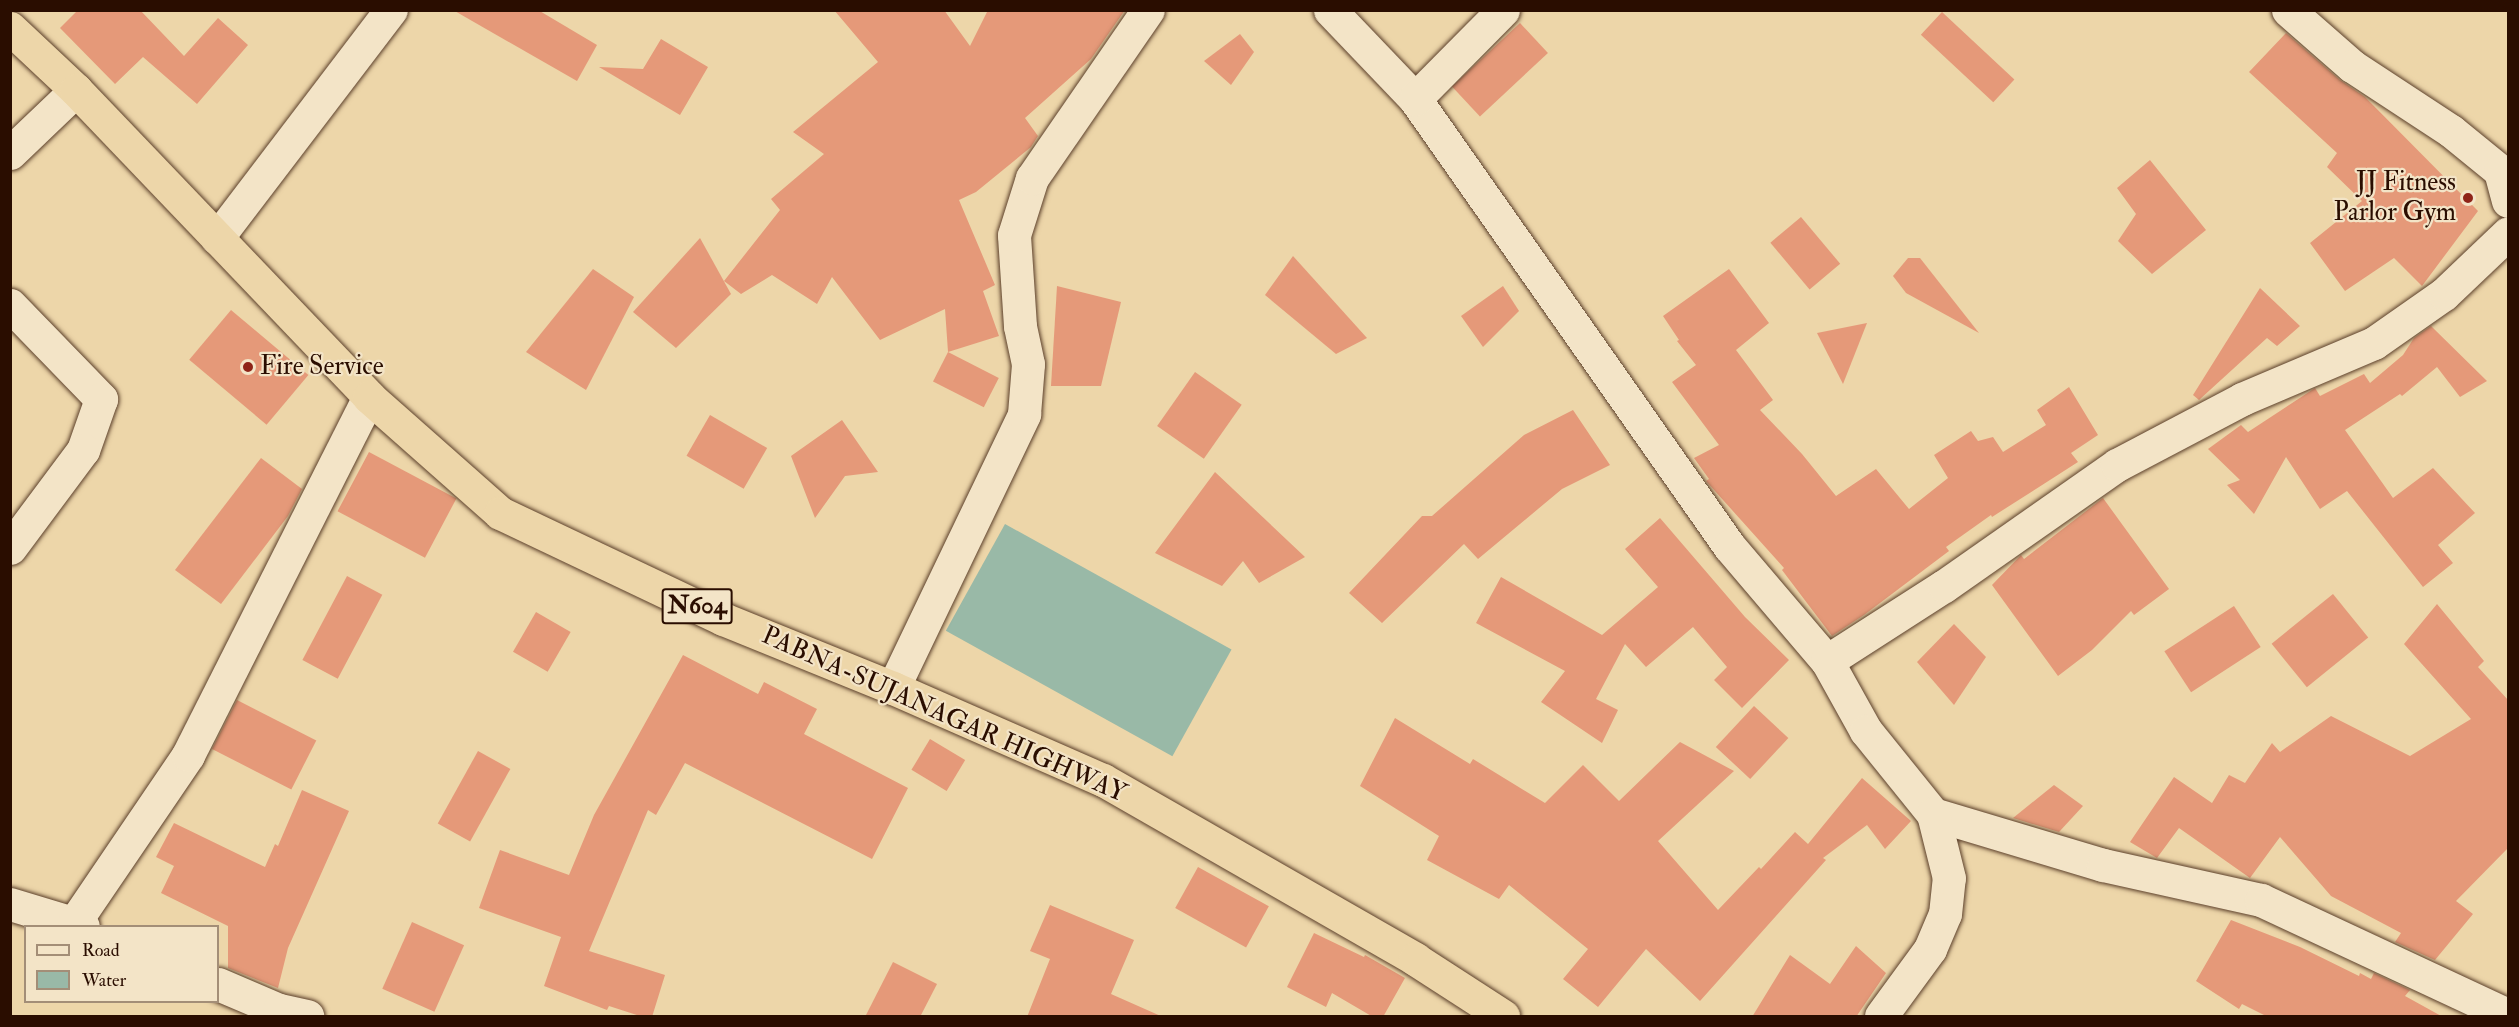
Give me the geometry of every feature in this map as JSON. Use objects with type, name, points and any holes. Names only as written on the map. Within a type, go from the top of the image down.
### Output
[{"type":"highway","name":"PABNA-SUJANAGAR HIGHWAY","points":[[10,28],[76,90],[369,397],[500,513],[723,619],[893,688],[1102,780],[1415,959],[1503,1017]]},
{"type":"street","points":[[217,238],[391,10]]},
{"type":"street","points":[[893,688],[1024,414],[1028,364],[1020,326],[1014,235],[1032,178],[1148,10]]},
{"type":"street","points":[[1330,10],[1415,99],[1729,546],[1827,661],[1866,730],[1933,814],[1949,878],[1946,914],[1930,949],[1881,1017]]},
{"type":"street","points":[[1415,99],[1503,10]]},
{"type":"street","points":[[2288,10],[2352,66],[2451,131],[2505,178]]},
{"type":"street","points":[[10,153],[76,90]]},
{"type":"street","points":[[1827,661],[1944,586],[2117,465],[2242,399],[2374,343],[2444,294],[2508,233]]},
{"type":"street","points":[[10,304],[101,399],[83,450],[10,548]]},
{"type":"street","points":[[10,904],[78,925],[188,755],[369,397]]},
{"type":"street","points":[[1933,814],[2103,865],[2261,900],[2508,1015]]},
{"type":"street","points":[[219,984],[279,1010],[307,1017]]},
{"type":"water","points":[[1005,524],[1232,650],[1172,756],[946,631]]},
{"type":"building","points":[[78,10],[140,10],[184,56],[218,18],[248,45],[197,104],[143,57],[115,84],[60,28]]},
{"type":"building","points":[[453,10],[538,10],[597,45],[577,81]]},
{"type":"building","points":[[834,10],[944,10],[970,46],[988,10],[1125,10],[1091,59],[1025,118],[1038,136],[1031,147],[976,192],[959,200],[995,285],[983,291],[999,336],[948,352],[945,309],[880,340],[832,277],[817,304],[772,275],[741,294],[724,281],[780,210],[771,199],[824,154],[793,132],[878,62]]},
{"type":"building","points":[[1942,12],[2014,80],[1993,102],[1921,35]]},
{"type":"building","points":[[1520,23],[1548,53],[1480,116],[1452,86]]},
{"type":"building","points":[[2286,33],[2340,80],[2365,97],[2478,211],[2422,286],[2394,258],[2345,291],[2310,243],[2362,201],[2327,167],[2337,153],[2249,72]]},
{"type":"building","points":[[1240,34],[1254,52],[1231,85],[1204,61]]},
{"type":"building","points":[[661,39],[708,67],[680,115],[599,67],[643,69]]},
{"type":"building","points":[[2150,160],[2206,230],[2152,274],[2118,241],[2136,214],[2117,188]]},
{"type":"building","points":[[1801,217],[1840,264],[1810,289],[1770,243]]},
{"type":"building","points":[[700,238],[731,294],[676,348],[633,312]]},
{"type":"building","points":[[1293,256],[1367,338],[1336,354],[1265,295]]},
{"type":"building","points":[[1908,258],[1920,258],[1979,333],[1906,293],[1893,276]]},
{"type":"building","points":[[593,269],[634,297],[586,390],[526,352]]},
{"type":"building","points":[[1729,269],[1769,323],[1736,350],[1773,400],[1760,410],[1802,454],[1836,496],[1876,469],[1909,509],[1948,478],[1934,455],[1971,431],[1978,441],[1993,437],[2003,452],[2046,425],[2037,410],[2069,387],[2098,435],[2071,453],[2078,462],[1992,517],[1991,515],[1946,547],[1949,551],[1864,615],[1832,636],[1782,570],[1784,568],[1706,481],[1709,479],[1694,458],[1719,445],[1672,382],[1696,365],[1677,341],[1679,340],[1663,316]]},
{"type":"building","points":[[1057,286],[1121,302],[1101,386],[1051,386]]},
{"type":"building","points":[[1503,286],[1519,311],[1483,347],[1461,316]]},
{"type":"building","points":[[2260,288],[2300,326],[2277,346],[2267,338],[2199,400],[2193,395]]},
{"type":"building","name":"Fire Service","points":[[231,310],[308,375],[267,425],[189,360]]},
{"type":"building","points":[[1867,323],[1843,384],[1817,333]]},
{"type":"building","points":[[2431,326],[2487,381],[2460,397],[2437,367],[2402,396],[2400,394],[2345,430],[2393,498],[2433,468],[2475,513],[2438,545],[2453,563],[2423,587],[2347,491],[2320,509],[2286,457],[2254,514],[2227,485],[2240,480],[2208,449],[2241,425],[2248,432],[2315,388],[2320,396],[2364,374],[2370,383],[2403,355],[2414,338]]},
{"type":"building","points":[[948,352],[999,378],[984,407],[933,381]]},
{"type":"building","points":[[1195,372],[1242,405],[1204,459],[1157,426]]},
{"type":"building","points":[[1573,410],[1610,465],[1562,489],[1478,559],[1464,544],[1382,623],[1349,593],[1422,516],[1432,516],[1524,435]]},
{"type":"building","points":[[710,415],[767,448],[744,489],[686,456]]},
{"type":"building","points":[[842,420],[878,472],[845,476],[815,518],[791,456]]},
{"type":"building","points":[[369,452],[456,498],[425,558],[338,511]]},
{"type":"building","points":[[261,458],[302,489],[288,516],[221,604],[175,570]]},
{"type":"building","points":[[1215,472],[1305,557],[1259,583],[1243,561],[1222,586],[1155,553]]},
{"type":"building","points":[[2103,498],[2169,589],[2134,615],[2131,611],[2092,650],[2058,676],[1992,585],[2021,555],[2024,559]]},
{"type":"building","points":[[1660,518],[1745,617],[1789,660],[1742,708],[1714,680],[1727,667],[1693,627],[1646,667],[1625,644],[1596,699],[1618,710],[1602,743],[1541,702],[1565,671],[1476,623],[1501,577],[1602,635],[1658,587],[1625,549]]},
{"type":"building","points":[[347,576],[382,595],[338,679],[302,660]]},
{"type":"building","points":[[2333,594],[2368,638],[2307,687],[2272,644]]},
{"type":"building","points":[[2437,604],[2484,661],[2478,667],[2508,700],[2508,848],[2456,901],[2473,914],[2435,960],[2395,942],[2401,933],[2331,896],[2280,837],[2250,878],[2179,828],[2157,858],[2130,842],[2174,777],[2212,803],[2229,775],[2245,783],[2272,743],[2280,752],[2331,716],[2410,756],[2471,719],[2404,644]]},
{"type":"building","points":[[2234,606],[2261,647],[2191,692],[2164,651]]},
{"type":"building","points":[[536,612],[571,632],[548,672],[513,652]]},
{"type":"building","points":[[1954,624],[1986,657],[1954,705],[1917,662]]},
{"type":"building","points":[[683,655],[758,694],[764,682],[817,709],[804,734],[908,788],[872,859],[685,763],[656,815],[648,810],[589,951],[665,975],[652,1017],[643,1017],[609,1006],[607,1010],[544,986],[561,937],[479,908],[500,850],[569,875],[594,815]]},
{"type":"building","points":[[237,700],[316,740],[291,789],[212,749]]},
{"type":"building","points":[[1754,706],[1788,738],[1750,779],[1716,747]]},
{"type":"building","points":[[1395,718],[1470,764],[1473,759],[1545,803],[1583,765],[1619,801],[1680,742],[1734,771],[1658,841],[1718,910],[1795,832],[1808,844],[1862,778],[1911,821],[1885,849],[1867,825],[1823,858],[1826,860],[1700,1001],[1646,949],[1598,1007],[1563,979],[1588,949],[1509,885],[1499,899],[1427,860],[1439,836],[1360,786]]},
{"type":"building","points":[[930,739],[965,760],[947,791],[911,770]]},
{"type":"building","points":[[478,751],[510,769],[470,842],[438,824]]},
{"type":"building","points":[[2054,785],[2083,806],[2059,832],[2013,818]]},
{"type":"building","points":[[302,790],[349,811],[288,948],[278,988],[228,968],[228,926],[161,893],[174,866],[156,857],[174,823],[265,867],[275,844],[278,846]]},
{"type":"building","points":[[1198,867],[1269,906],[1246,947],[1175,908]]},
{"type":"building","points":[[1050,905],[1134,940],[1111,994],[1163,1017],[1027,1017],[1050,959],[1030,951]]},
{"type":"building","points":[[2231,920],[2300,947],[2359,976],[2360,973],[2371,979],[2374,973],[2410,990],[2405,996],[2443,1017],[2268,1017],[2242,1004],[2239,1009],[2196,981]]},
{"type":"building","points":[[412,922],[464,945],[434,1012],[382,989]]},
{"type":"building","points":[[1314,933],[1364,957],[1365,955],[1405,978],[1383,1017],[1373,1017],[1332,993],[1326,1007],[1287,987]]},
{"type":"building","points":[[1856,946],[1886,973],[1856,1017],[1752,1017],[1790,955],[1830,984]]},
{"type":"building","points":[[893,962],[937,984],[920,1017],[865,1017]]},
{"type":"place","name":"JJ Fitness Parlor Gym","points":[[2468,198]]},
{"type":"place","name":"Fire Service","points":[[248,367]]}]
